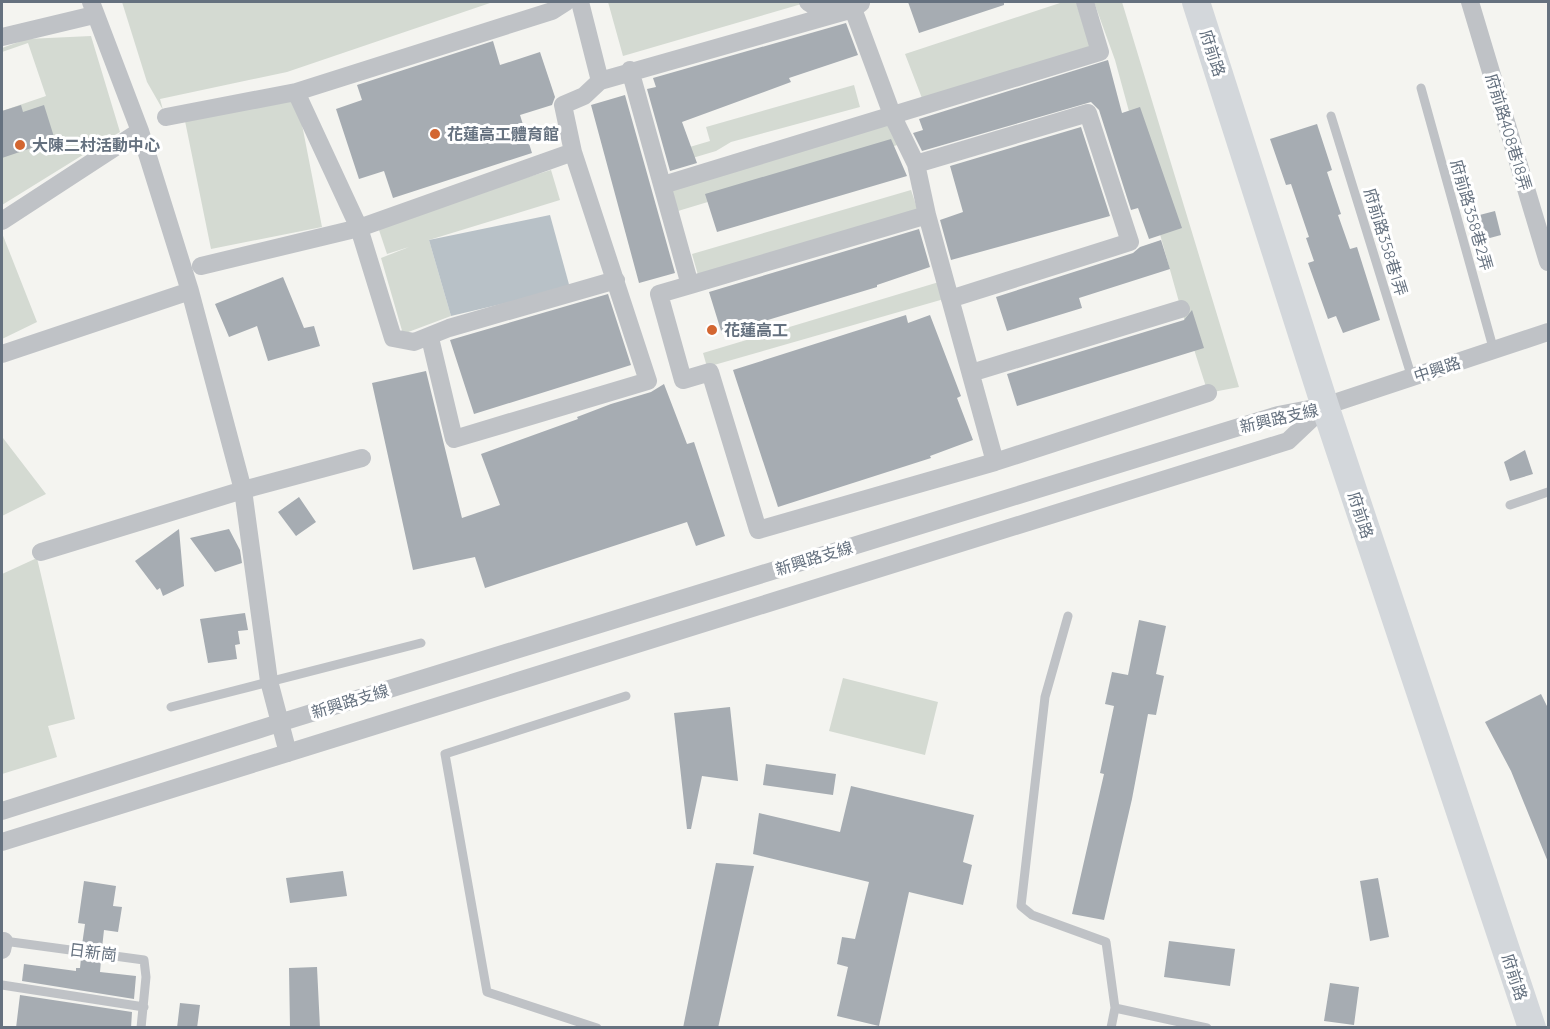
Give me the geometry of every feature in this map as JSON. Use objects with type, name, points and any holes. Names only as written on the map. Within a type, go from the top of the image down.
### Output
[{"type":"main road","name":"府前路","points":[[1196,2],[1325,406],[1532,1028]]},
{"type":"street","points":[[166,117],[296,92],[552,10],[566,2]]},
{"type":"street","points":[[580,2],[600,81]]},
{"type":"street","points":[[808,2],[816,7],[853,7]]},
{"type":"street","points":[[663,185],[893,117],[1100,52],[1085,2]]},
{"type":"street","name":"府前路408巷18弄","points":[[1470,2],[1548,262]]},
{"type":"street","points":[[430,338],[454,439],[648,381],[573,152],[563,105],[584,96],[600,81],[630,70],[853,7]]},
{"type":"street","points":[[853,7],[893,117],[916,164],[927,215],[995,462]]},
{"type":"street","points":[[2,37],[92,8],[140,131],[190,291],[243,490],[269,681],[288,753]]},
{"type":"street","points":[[630,70],[690,285]]},
{"type":"street","points":[[296,92],[359,228],[393,338],[414,342],[430,338],[449,328],[616,280]]},
{"type":"street","points":[[916,164],[1088,113],[1130,242],[950,299]]},
{"type":"street","points":[[2,221],[140,131]]},
{"type":"street","points":[[201,266],[359,228],[573,152]]},
{"type":"street","points":[[927,215],[660,294],[683,380],[710,372],[758,530],[995,462],[1208,393]]},
{"type":"street","points":[[2,354],[190,291]]},
{"type":"street","points":[[971,373],[1181,309]]},
{"type":"street","name":"中興路","points":[[1325,406],[1548,332]]},
{"type":"street","name":"新興路支線","points":[[2,811],[279,723],[1278,415],[1325,406]]},
{"type":"street","name":"新興路支線","points":[[2,842],[1288,441],[1325,406]]},
{"type":"street","points":[[41,552],[243,490],[362,458]]},
{"type":"lane","name":"府前路358巷2弄","points":[[1421,88],[1494,351]]},
{"type":"lane","name":"府前路358巷1弄","points":[[1331,116],[1412,378]]},
{"type":"lane","points":[[1510,505],[1548,492]]},
{"type":"lane","points":[[1068,616],[1045,698],[1021,906],[1032,915],[1106,942],[1115,1008],[1111,1028]]},
{"type":"lane","points":[[171,707],[421,643]]},
{"type":"lane","points":[[597,1028],[487,992],[445,754],[626,696]]},
{"type":"lane","name":"日新崗","points":[[3,945],[144,960],[144,1007],[141,1028]]},
{"type":"lane","points":[[2,985],[144,1007]]},
{"type":"lane","points":[[1115,1008],[1207,1028]]},
{"type":"shaded area","points":[[122,2],[493,2],[287,72],[160,99],[163,110],[147,82]]},
{"type":"shaded area","points":[[608,2],[803,2],[805,3],[623,56]]},
{"type":"shaded area","points":[[1063,2],[1076,2],[1093,55],[925,106],[905,54]]},
{"type":"shaded area","points":[[1094,2],[1122,2],[1239,387],[1208,393],[1181,309],[1129,124],[1130,115],[1115,60]]},
{"type":"shaded area","points":[[91,36],[120,132],[2,205],[2,111],[46,96],[28,43],[2,52],[2,48],[27,39]]},
{"type":"shaded area","points":[[854,85],[860,107],[731,142],[716,151],[669,165],[666,154],[710,141],[706,127]]},
{"type":"shaded area","points":[[297,99],[322,227],[211,249],[185,121]]},
{"type":"shaded area","points":[[893,117],[904,143],[678,211],[668,183]]},
{"type":"shaded area","points":[[551,170],[560,200],[429,240],[451,316],[403,334],[381,258],[409,247],[387,254],[377,224]]},
{"type":"shaded area","points":[[911,190],[918,211],[698,275],[692,254]]},
{"type":"shaded area","points":[[550,215],[570,288],[451,316],[429,240]]},
{"type":"shaded area","points":[[2,233],[37,322],[2,339]]},
{"type":"shaded area","points":[[939,282],[944,299],[707,367],[703,353]]},
{"type":"shaded area","points":[[2,439],[46,494],[2,516]]},
{"type":"shaded area","points":[[37,558],[75,719],[48,726],[57,757],[2,774],[2,574]]},
{"type":"shaded area","points":[[843,678],[938,702],[925,755],[829,731]]},
{"type":"building","points":[[908,2],[1004,2],[1004,5],[919,33]]},
{"type":"building","points":[[846,23],[858,55],[789,78],[791,82],[682,122],[697,163],[670,171],[647,89],[656,87],[653,78]]},
{"type":"building","name":"花蓮高工體育館","points":[[493,41],[500,65],[540,52],[555,97],[552,105],[520,115],[532,153],[393,198],[384,171],[359,179],[336,109],[362,100],[357,85]]},
{"type":"building","points":[[1108,60],[1122,113],[1140,107],[1182,228],[1149,239],[1138,208],[1131,210],[1099,110],[1091,102],[922,151],[913,133],[923,130],[919,119]]},
{"type":"building","points":[[625,95],[675,273],[639,283],[591,105]]},
{"type":"building","name":"大陳二村活動中心","points":[[21,105],[23,112],[44,105],[55,140],[2,158],[2,111]]},
{"type":"building","points":[[1317,124],[1332,170],[1327,172],[1341,214],[1338,215],[1350,249],[1357,247],[1380,320],[1343,333],[1336,316],[1328,319],[1308,263],[1314,261],[1306,238],[1309,237],[1291,184],[1286,185],[1270,139]]},
{"type":"building","points":[[1081,127],[1110,216],[951,260],[940,220],[963,212],[950,166]]},
{"type":"building","points":[[891,139],[907,176],[717,232],[705,194]]},
{"type":"building","points":[[1495,211],[1501,235],[1475,242],[1468,218]]},
{"type":"building","points":[[919,229],[930,267],[877,285],[877,287],[722,334],[709,292]]},
{"type":"building","points":[[1161,240],[1170,269],[1079,298],[1082,308],[1007,331],[996,297],[1133,253],[1140,247]]},
{"type":"building","points":[[283,277],[304,328],[314,326],[320,346],[268,361],[257,326],[229,337],[215,304]]},
{"type":"building","points":[[608,294],[631,365],[474,414],[450,340]]},
{"type":"building","points":[[1192,310],[1204,348],[1017,406],[1007,374],[1184,320]]},
{"type":"building","points":[[906,315],[908,323],[930,315],[961,396],[957,398],[973,440],[930,456],[931,458],[778,507],[733,370]]},
{"type":"building","points":[[426,371],[462,518],[500,505],[481,454],[578,419],[577,417],[611,404],[651,392],[664,384],[687,444],[694,442],[725,536],[696,546],[687,522],[485,588],[475,557],[413,570],[372,383]]},
{"type":"building","points":[[1525,450],[1533,474],[1510,481],[1504,462]]},
{"type":"building","points":[[299,497],[316,522],[296,536],[278,512]]},
{"type":"building","points":[[179,529],[184,586],[163,596],[160,588],[157,590],[135,561]]},
{"type":"building","points":[[229,529],[240,550],[242,563],[215,572],[190,538]]},
{"type":"building","points":[[245,613],[248,630],[238,631],[240,644],[235,645],[237,659],[208,663],[200,619]]},
{"type":"building","points":[[1139,620],[1166,626],[1156,674],[1164,676],[1156,715],[1148,714],[1132,799],[1104,920],[1072,914],[1104,774],[1100,773],[1114,706],[1105,704],[1112,672],[1128,675]]},
{"type":"building","points":[[1541,694],[1548,708],[1548,862],[1511,771],[1485,722]]},
{"type":"building","points":[[730,707],[738,781],[702,776],[691,829],[687,829],[674,713]]},
{"type":"building","points":[[766,764],[836,774],[833,795],[763,785]]},
{"type":"building","points":[[851,786],[974,815],[963,862],[972,865],[963,905],[909,892],[879,1026],[837,1016],[848,967],[837,964],[842,937],[855,939],[869,882],[753,854],[759,813],[840,832]]},
{"type":"building","points":[[716,863],[754,866],[718,1028],[683,1028]]},
{"type":"building","points":[[343,871],[347,896],[290,903],[286,878]]},
{"type":"building","points":[[1378,878],[1389,937],[1370,941],[1360,881]]},
{"type":"building","points":[[84,881],[116,886],[113,906],[122,907],[118,932],[104,930],[102,948],[82,945],[85,924],[78,923]]},
{"type":"building","points":[[1169,941],[1235,949],[1230,986],[1164,977]]},
{"type":"building","points":[[81,958],[101,961],[100,972],[136,976],[134,999],[22,981],[24,964],[76,971],[76,968],[80,968]]},
{"type":"building","points":[[317,967],[320,1028],[290,1028],[289,968]]},
{"type":"building","points":[[1330,983],[1359,987],[1354,1025],[1324,1021]]},
{"type":"building","points":[[20,995],[132,1012],[131,1028],[16,1028]]},
{"type":"building","points":[[180,1003],[200,1005],[197,1028],[177,1028]]},
{"type":"place","name":"花蓮高工體育館","points":[[435,134]]},
{"type":"place","name":"大陳二村活動中心","points":[[20,145]]},
{"type":"place","name":"花蓮高工","points":[[712,330]]}]
